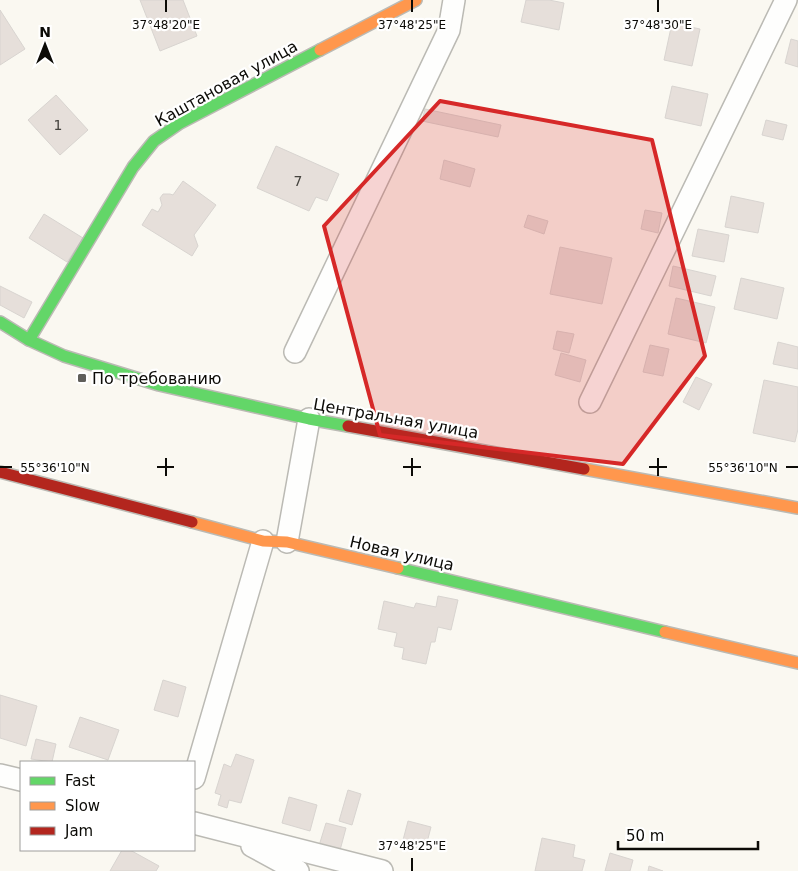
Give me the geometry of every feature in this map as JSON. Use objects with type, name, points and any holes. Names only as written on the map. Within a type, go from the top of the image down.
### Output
[{"type":"street","name":"Каштановая улица","points":[[29,340],[133,167],[154,141],[180,123],[416,0]]},
{"type":"street","points":[[295,352],[449,30],[454,0]]},
{"type":"street","points":[[590,402],[786,0]]},
{"type":"street","name":"Центральная улица","points":[[0,322],[29,340],[64,356],[159,385],[309,419],[798,508]]},
{"type":"street","points":[[287,542],[309,419]]},
{"type":"street","name":"Новая улица","points":[[0,472],[263,541],[287,542],[798,663]]},
{"type":"street","points":[[195,775],[263,541]]},
{"type":"street","points":[[0,775],[20,780]]},
{"type":"street","points":[[195,823],[382,871]]},
{"type":"street","points":[[227,832],[298,871]]},
{"type":"highlighted area","points":[[440,101],[652,140],[705,356],[623,464],[380,435],[324,226]]},
{"type":"building","points":[[140,0],[183,0],[197,36],[160,51]]},
{"type":"building","points":[[526,0],[549,0],[564,3],[559,30],[521,22]]},
{"type":"building","points":[[0,10],[25,49],[0,65]]},
{"type":"building","points":[[672,23],[700,29],[692,66],[664,60]]},
{"type":"building","points":[[791,39],[798,41],[798,67],[785,63]]},
{"type":"building","points":[[672,86],[708,94],[701,126],[665,118]]},
{"type":"building","points":[[56,95],[88,130],[60,155],[28,120]]},
{"type":"building","points":[[425,109],[501,125],[498,137],[422,121]]},
{"type":"building","points":[[766,120],[787,125],[783,140],[762,135]]},
{"type":"building","points":[[276,146],[339,174],[327,201],[316,197],[309,211],[257,188]]},
{"type":"building","points":[[444,160],[475,169],[470,187],[440,179]]},
{"type":"building","points":[[183,181],[216,205],[194,235],[198,246],[192,256],[142,225],[152,209],[158,212],[162,205],[160,198],[163,194],[173,195]]},
{"type":"building","points":[[731,196],[764,203],[758,233],[725,227]]},
{"type":"building","points":[[645,210],[662,213],[658,233],[641,229]]},
{"type":"building","points":[[44,214],[83,238],[67,262],[29,238]]},
{"type":"building","points":[[528,215],[548,221],[544,234],[524,227]]},
{"type":"building","points":[[698,229],[729,235],[724,262],[692,256]]},
{"type":"building","points":[[560,247],[612,258],[602,304],[550,294]]},
{"type":"building","points":[[673,266],[716,276],[711,296],[669,286]]},
{"type":"building","points":[[741,278],[784,288],[777,319],[734,309]]},
{"type":"building","points":[[0,286],[32,302],[24,318],[0,305]]},
{"type":"building","points":[[676,298],[715,307],[706,343],[668,334]]},
{"type":"building","points":[[557,331],[574,334],[569,353],[553,349]]},
{"type":"building","points":[[778,342],[798,347],[798,369],[773,364]]},
{"type":"building","points":[[650,345],[669,349],[663,376],[643,372]]},
{"type":"building","points":[[561,353],[586,360],[580,382],[555,375]]},
{"type":"building","points":[[696,377],[712,384],[699,410],[683,402]]},
{"type":"building","points":[[764,380],[798,387],[798,429],[795,442],[753,433]]},
{"type":"building","points":[[438,596],[458,600],[451,630],[438,627],[435,642],[431,642],[426,664],[402,659],[404,648],[394,646],[397,633],[378,629],[384,601],[414,608],[416,603],[436,607]]},
{"type":"building","points":[[163,680],[186,687],[178,717],[154,710]]},
{"type":"building","points":[[0,695],[37,706],[26,746],[0,738]]},
{"type":"building","points":[[80,717],[119,730],[108,760],[69,747]]},
{"type":"building","points":[[36,739],[56,744],[52,761],[31,759]]},
{"type":"building","points":[[236,754],[254,760],[241,803],[229,800],[227,808],[218,805],[221,795],[215,793],[224,764],[231,767]]},
{"type":"building","points":[[348,790],[361,794],[352,825],[339,821]]},
{"type":"building","points":[[289,797],[317,805],[310,831],[282,823]]},
{"type":"building","points":[[408,821],[431,827],[425,850],[402,844]]},
{"type":"building","points":[[326,823],[346,828],[339,854],[318,849]]},
{"type":"building","points":[[542,838],[575,845],[573,857],[585,860],[582,871],[535,871]]},
{"type":"building","points":[[121,851],[132,851],[159,866],[156,871],[110,871]]},
{"type":"building","points":[[610,853],[633,860],[630,871],[605,871]]},
{"type":"building","points":[[649,866],[663,871],[648,871]]},
{"type":"traffic: fast","points":[[29,340],[133,167],[154,141],[180,123],[320,50]]},
{"type":"traffic: fast","points":[[0,322],[29,340],[64,356],[159,385],[348,426]]},
{"type":"traffic: fast","points":[[398,568],[665,632]]},
{"type":"traffic: slow","points":[[320,50],[416,0]]},
{"type":"traffic: slow","points":[[584,469],[798,508]]},
{"type":"traffic: slow","points":[[192,522],[263,541],[287,542],[398,568]]},
{"type":"traffic: slow","points":[[665,632],[798,663]]},
{"type":"traffic: jam","points":[[348,426],[584,469]]},
{"type":"traffic: jam","points":[[0,472],[192,522]]},
{"type":"place","name":"По требованию","points":[[82,378]]}]
